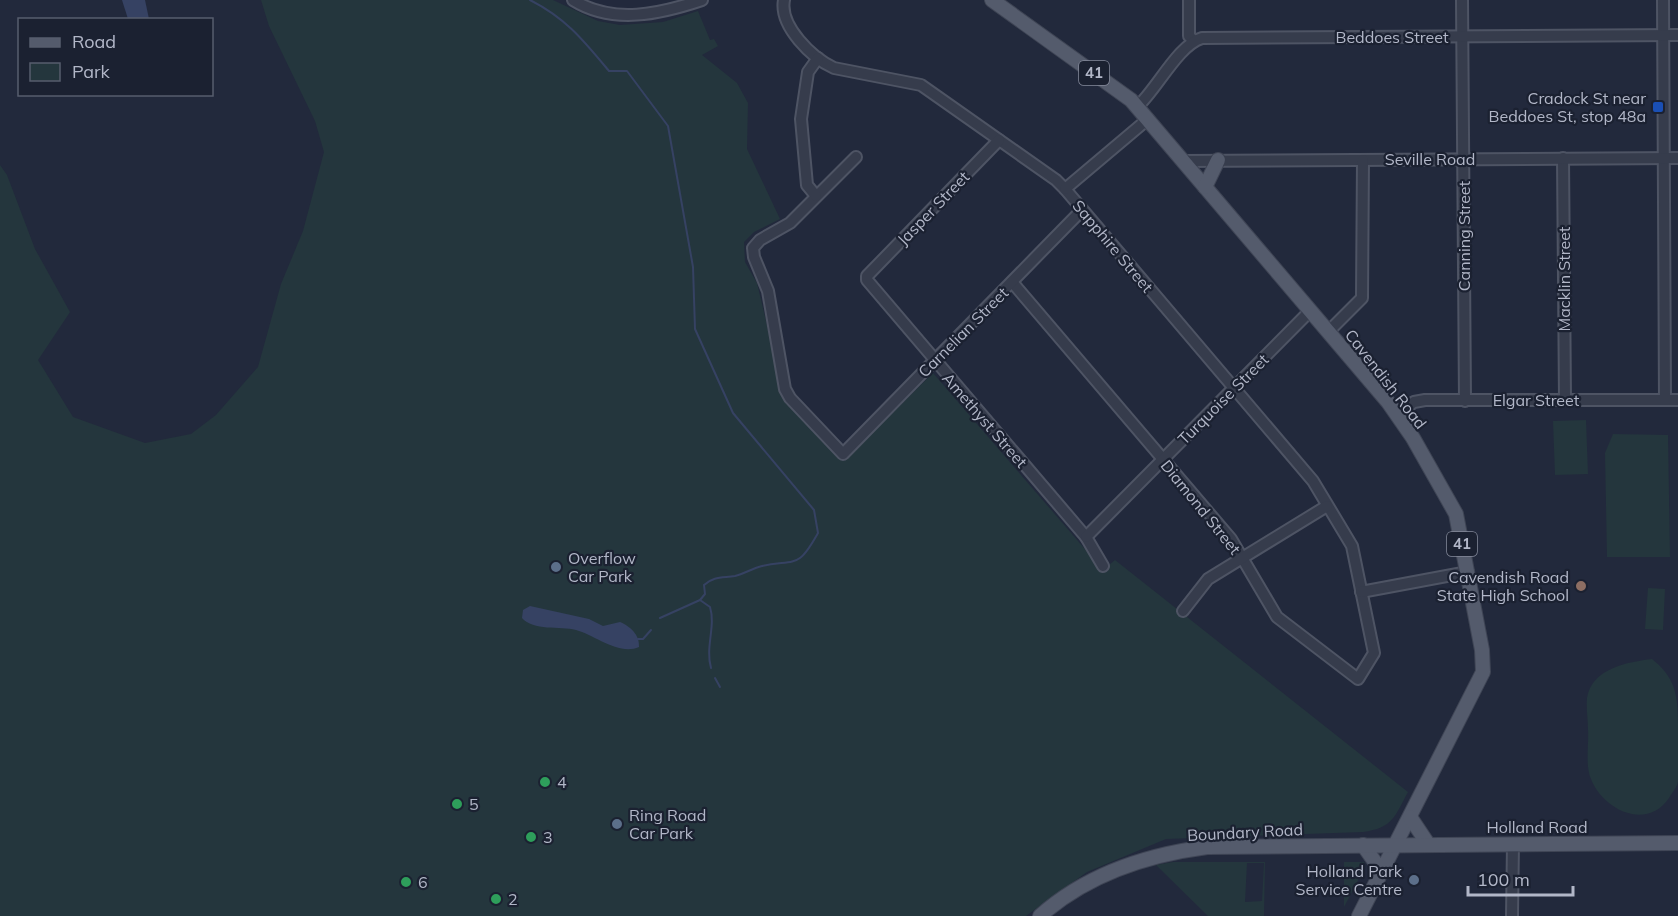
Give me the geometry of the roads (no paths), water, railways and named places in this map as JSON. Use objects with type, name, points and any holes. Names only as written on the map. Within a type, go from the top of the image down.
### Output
[{"type":"main road","name":"Cavendish Road","points":[[992,0],[1122,92],[1148,119],[1397,414],[1454,509],[1482,650],[1483,672],[1359,916]]},
{"type":"main road","points":[[1205,187],[1218,160]]},
{"type":"main road","points":[[1410,817],[1428,844]]},
{"type":"main road","name":"Holland Road","points":[[1396,845],[1678,843]]},
{"type":"main road","points":[[1363,845],[1382,872]]},
{"type":"main road","name":"Boundary Road","points":[[1040,916],[1083,885],[1122,867],[1161,854],[1216,847],[1396,845]]},
{"type":"street","points":[[573,0],[594,9],[634,15],[657,14],[702,0]]},
{"type":"street","name":"Sapphire Street","points":[[784,0],[784,15],[787,24],[818,58],[834,68],[921,85],[1056,180],[1065,189],[1312,481],[1352,546],[1361,592]]},
{"type":"street","points":[[1137,107],[1155,90],[1192,40],[1189,36],[1189,0]]},
{"type":"street","name":"Canning Street","points":[[1462,0],[1465,401]]},
{"type":"street","points":[[1663,0],[1665,400]]},
{"type":"street","name":"Beddoes Street","points":[[1192,40],[1202,38],[1678,35]]},
{"type":"street","points":[[818,58],[808,72],[801,119],[807,185],[816,196],[856,157]]},
{"type":"street","points":[[1065,189],[1148,119]]},
{"type":"street","name":"Jasper Street","points":[[867,276],[999,140]]},
{"type":"street","name":"Seville Road","points":[[1183,161],[1678,158]]},
{"type":"street","name":"Macklin Street","points":[[1563,159],[1565,400]]},
{"type":"street","points":[[1328,332],[1362,298],[1363,160]]},
{"type":"street","name":"Carnelian Street","points":[[816,196],[790,223],[760,240],[753,248],[754,257],[768,291],[785,389],[790,398],[843,454],[1082,210]]},
{"type":"street","name":"Amethyst Street","points":[[867,276],[876,293],[1086,537],[1103,567]]},
{"type":"street","name":"Diamond Street","points":[[1012,282],[1231,539],[1282,623],[1358,679],[1374,653],[1361,592]]},
{"type":"street","name":"Turquoise Street","points":[[1086,537],[1310,311]]},
{"type":"street","name":"Elgar Street","points":[[1397,414],[1417,401],[1678,400]]},
{"type":"street","points":[[1183,611],[1208,579],[1327,506]]},
{"type":"street","points":[[1361,592],[1468,572]]},
{"type":"street","points":[[1512,916],[1513,844]]},
{"type":"water","points":[[122,0],[145,0],[149,18],[128,18]]},
{"type":"water","points":[[530,606],[589,619],[603,626],[620,622],[634,632],[639,647],[623,649],[576,630],[533,625],[522,618],[523,610]]},
{"type":"waterway","points":[[530,0],[564,22],[583,40],[609,71],[627,71],[668,126],[693,267],[695,329],[733,413],[814,510],[818,533],[801,557],[790,562],[759,567],[735,576],[711,580],[704,585],[705,594],[700,600],[660,618]]},
{"type":"waterway","points":[[700,600],[710,607],[712,614],[709,652],[711,668]]},
{"type":"waterway","points":[[638,639],[643,639],[651,630]]},
{"type":"waterway","points":[[715,678],[720,687]]},
{"type":"place","name":"Cradock St near Beddoes St, stop 48a","points":[[1658,107]]},
{"type":"place","name":"Overflow Car Park","points":[[556,567]]},
{"type":"place","name":"Cavendish Road State High School","points":[[1581,586]]},
{"type":"place","name":"4","points":[[545,782]]},
{"type":"place","name":"5","points":[[457,804]]},
{"type":"place","name":"Ring Road Car Park","points":[[617,824]]},
{"type":"place","name":"3","points":[[531,837]]},
{"type":"place","name":"Holland Park Service Centre","points":[[1414,880]]},
{"type":"place","name":"6","points":[[406,882]]},
{"type":"place","name":"2","points":[[496,899]]}]
